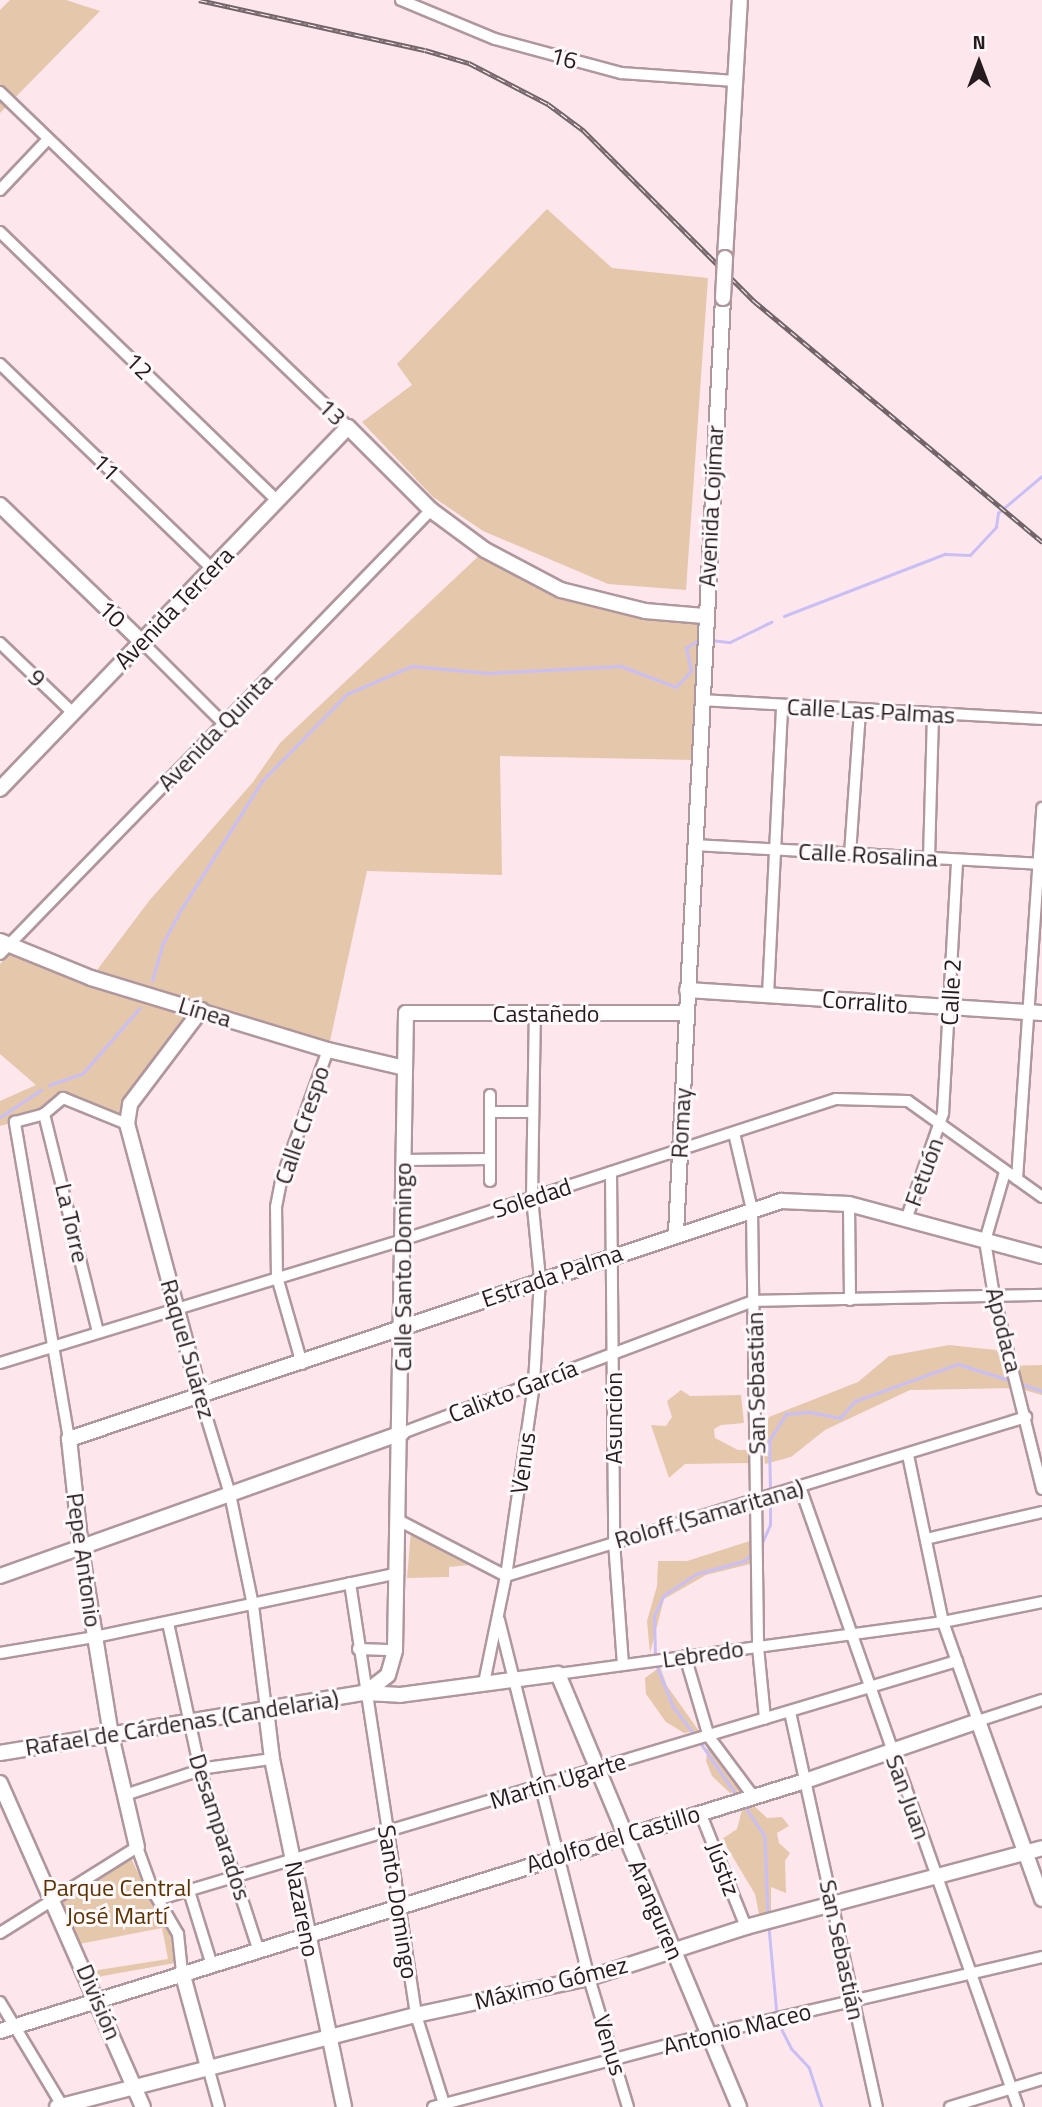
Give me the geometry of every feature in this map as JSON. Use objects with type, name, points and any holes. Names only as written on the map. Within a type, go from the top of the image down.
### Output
[{"type":"street","name":"16","points":[[401,0],[495,39],[621,73],[735,81]]},
{"type":"street","name":"Avenida Cojímar","points":[[686,1013],[704,616],[740,0]]},
{"type":"street","name":"13","points":[[0,92],[431,510],[485,550],[561,590],[645,611],[704,616]]},
{"type":"street","points":[[0,190],[48,139]]},
{"type":"street","name":"12","points":[[0,232],[278,501]]},
{"type":"street","name":"11","points":[[0,365],[212,569]]},
{"type":"street","name":"Avenida Tercera","points":[[2,782],[73,713],[348,427]]},
{"type":"street","name":"10","points":[[0,505],[223,723]]},
{"type":"street","name":"Avenida Quinta","points":[[2,948],[431,510]]},
{"type":"street","name":"9","points":[[0,643],[73,713]]},
{"type":"street","name":"Calle Las Palmas","points":[[701,700],[860,712],[1042,719]]},
{"type":"street","points":[[768,995],[782,707]]},
{"type":"street","points":[[850,854],[860,712]]},
{"type":"street","points":[[929,858],[933,714]]},
{"type":"street","points":[[1017,1179],[1035,1013],[1042,808]]},
{"type":"street","name":"Calle Rosalina","points":[[694,845],[1041,864]]},
{"type":"street","name":"Calle 2","points":[[942,1123],[957,860]]},
{"type":"street","name":"Línea","points":[[2,948],[328,1050],[405,1068]]},
{"type":"street","name":"Corralito","points":[[687,990],[1035,1013]]},
{"type":"street","points":[[128,1124],[130,1104],[201,1010]]},
{"type":"street","name":"Castañedo","points":[[406,1013],[535,1016],[686,1013]]},
{"type":"street","name":"Calle Santo Domingo","points":[[400,1521],[406,1013]]},
{"type":"street","name":"Romay","points":[[676,1233],[686,1013]]},
{"type":"street","name":"Venus","points":[[484,1683],[506,1576],[534,1382],[540,1279],[532,1197],[535,1016]]},
{"type":"street","name":"Calle Crespo","points":[[302,1364],[277,1277],[276,1208],[281,1181],[328,1050]]},
{"type":"street","points":[[490,1095],[490,1181]]},
{"type":"street","name":"Soledad","points":[[0,1363],[402,1240],[849,1097],[895,1098],[942,1123],[1042,1197]]},
{"type":"street","name":"Pepe Antonio","points":[[128,1124],[63,1098],[44,1114],[15,1122],[69,1439],[81,1549],[111,1735],[137,1847],[178,1934],[182,1972],[219,2107]]},
{"type":"street","points":[[490,1112],[532,1112]]},
{"type":"street","name":"La Torre","points":[[44,1114],[98,1332]]},
{"type":"street","name":"Fetuón","points":[[906,1220],[942,1123]]},
{"type":"street","name":"Raquel Suárez","points":[[128,1124],[200,1396],[230,1494],[253,1605],[267,1710]]},
{"type":"street","name":"San Sebastián","points":[[734,1133],[752,1210],[758,1647],[765,1719]]},
{"type":"street","points":[[404,1160],[490,1159]]},
{"type":"street","name":"Asunción","points":[[611,1172],[614,1542],[623,1664]]},
{"type":"street","name":"Apodaca","points":[[1006,1172],[985,1241],[994,1296],[1042,1489]]},
{"type":"street","name":"Estrada Palma","points":[[69,1439],[302,1364],[610,1254],[752,1210],[802,1199],[849,1204],[1042,1256]]},
{"type":"street","points":[[849,1204],[850,1300]]},
{"type":"street","name":"Calixto García","points":[[0,1576],[402,1433],[754,1301],[1042,1295]]},
{"type":"street","name":"Roloff (Samaritana)","points":[[506,1576],[1026,1417]]},
{"type":"street","points":[[908,1455],[943,1622],[1042,1899]]},
{"type":"street","name":"San Juan","points":[[800,1487],[849,1633],[1018,2107]]},
{"type":"street","points":[[926,1539],[1042,1512]]},
{"type":"street","points":[[400,1695],[392,1686],[400,1521],[506,1576]]},
{"type":"street","points":[[0,1653],[168,1623],[398,1573]]},
{"type":"street","name":"Santo Domingo","points":[[350,1583],[364,1693],[415,2015],[440,2106]]},
{"type":"street","name":"Lebredo","points":[[364,1693],[400,1695],[558,1674],[943,1622],[1042,1602]]},
{"type":"street","name":"Venus","points":[[498,1617],[589,1978],[628,2107]]},
{"type":"street","name":"Desamparados","points":[[168,1623],[200,1770],[237,1876],[258,1948]]},
{"type":"street","points":[[358,1649],[394,1657]]},
{"type":"street","points":[[685,1656],[703,1739],[745,1798]]},
{"type":"street","points":[[364,1693],[382,1682],[394,1657]]},
{"type":"street","name":"Martín Ugarte","points":[[160,1899],[543,1787],[957,1661]]},
{"type":"street","name":"Aranguren","points":[[558,1674],[623,1835],[739,2107]]},
{"type":"street","name":"Rafael de Cárdenas (Candelaria)","points":[[0,1753],[364,1693]]},
{"type":"street","name":"Adolfo del Castillo","points":[[0,2031],[97,1997],[805,1781],[1042,1700]]},
{"type":"street","name":"Nazareno","points":[[267,1710],[272,1759],[327,2038],[344,2107]]},
{"type":"street","name":"San Sebastián","points":[[790,1712],[877,2107]]},
{"type":"street","points":[[125,1795],[200,1770],[272,1759]]},
{"type":"street","name":"División","points":[[0,1783],[97,1997],[143,2107]]},
{"type":"street","name":"Jústiz","points":[[700,1812],[746,1927]]},
{"type":"street","points":[[0,1933],[137,1847]]},
{"type":"street","name":"Máximo Gómez","points":[[61,2107],[135,2085],[415,2015],[589,1978],[746,1927],[1042,1848]]},
{"type":"street","points":[[189,1891],[211,1962]]},
{"type":"street","name":"Antonio Maceo","points":[[440,2106],[709,2034],[1042,1957]]},
{"type":"street","points":[[0,2002],[61,2107]]},
{"type":"street","points":[[950,2107],[1042,2079]]},
{"type":"green space","points":[[10,0],[66,0],[100,11],[0,113],[0,10]]},
{"type":"green space","points":[[547,209],[612,268],[708,278],[686,590],[608,584],[483,531],[433,497],[362,422],[412,385],[397,364]]},
{"type":"green space","points":[[485,550],[561,590],[699,619],[694,760],[500,756],[502,875],[367,871],[328,1050],[201,1011],[128,1102],[127,1124],[63,1098],[44,1114],[0,1126],[0,1101],[36,1085],[0,1054],[0,964],[9,954],[91,978],[149,901],[253,782],[280,743]]},
{"type":"green space","points":[[949,1345],[996,1350],[1011,1366],[1042,1365],[1042,1395],[1017,1388],[910,1390],[825,1430],[791,1457],[765,1464],[762,1436],[769,1417],[858,1382],[889,1356]]},
{"type":"green space","points":[[681,1390],[690,1396],[741,1395],[744,1423],[721,1425],[714,1429],[715,1438],[738,1450],[751,1450],[750,1463],[685,1464],[669,1478],[651,1425],[666,1426],[672,1417],[667,1401]]},
{"type":"green space","points":[[411,1531],[469,1562],[469,1565],[449,1567],[449,1577],[407,1578]]},
{"type":"green space","points":[[753,1540],[754,1563],[706,1575],[664,1599],[650,1653],[647,1621],[657,1586],[658,1561],[687,1561]]},
{"type":"green space","points":[[660,1667],[667,1686],[699,1731],[684,1733],[666,1722],[646,1694],[645,1678]]},
{"type":"green space","points":[[708,1742],[742,1791],[730,1793],[712,1776],[706,1761]]},
{"type":"green space","points":[[751,1803],[767,1818],[782,1817],[789,1826],[777,1833],[779,1843],[790,1853],[785,1861],[786,1893],[771,1887],[771,1917],[760,1919],[755,1894],[722,1839],[737,1829],[742,1810]]},
{"type":"green space","name":"Parque Central José Martí","points":[[130,1856],[161,1921],[169,1925],[175,1963],[97,1977],[92,1971],[168,1959],[162,1928],[79,1944],[63,1903],[65,1894]]},
{"type":"waterway","points":[[784,616],[945,554],[970,555],[996,527],[998,513],[1042,476]]},
{"type":"waterway","points":[[710,640],[730,642],[771,622]]},
{"type":"waterway","points":[[152,981],[163,943],[182,908],[262,781],[347,694],[412,666],[488,673],[621,666],[676,687],[691,671],[686,648],[700,639]]},
{"type":"waterway","points":[[49,1085],[83,1073],[140,1008]]},
{"type":"waterway","points":[[0,1117],[41,1090]]},
{"type":"waterway","points":[[770,1491],[769,1441],[786,1414],[810,1412],[840,1418],[855,1401],[958,1364],[1012,1381]]},
{"type":"waterway","points":[[1019,1383],[1042,1391]]},
{"type":"waterway","points":[[761,1545],[770,1525],[770,1502]]},
{"type":"waterway","points":[[655,1657],[654,1616],[664,1595],[696,1574],[744,1561],[753,1553]]},
{"type":"waterway","points":[[656,1663],[673,1706],[696,1737]]},
{"type":"waterway","points":[[700,1742],[738,1797]]},
{"type":"waterway","points":[[744,1805],[765,1836],[768,1917]]},
{"type":"waterway","points":[[769,1927],[777,2015]]},
{"type":"waterway","points":[[778,2022],[792,2049],[809,2067],[822,2107]]},
{"type":"railway","points":[[199,0],[425,50],[469,63],[548,104],[583,130],[754,301],[1042,542]]}]
